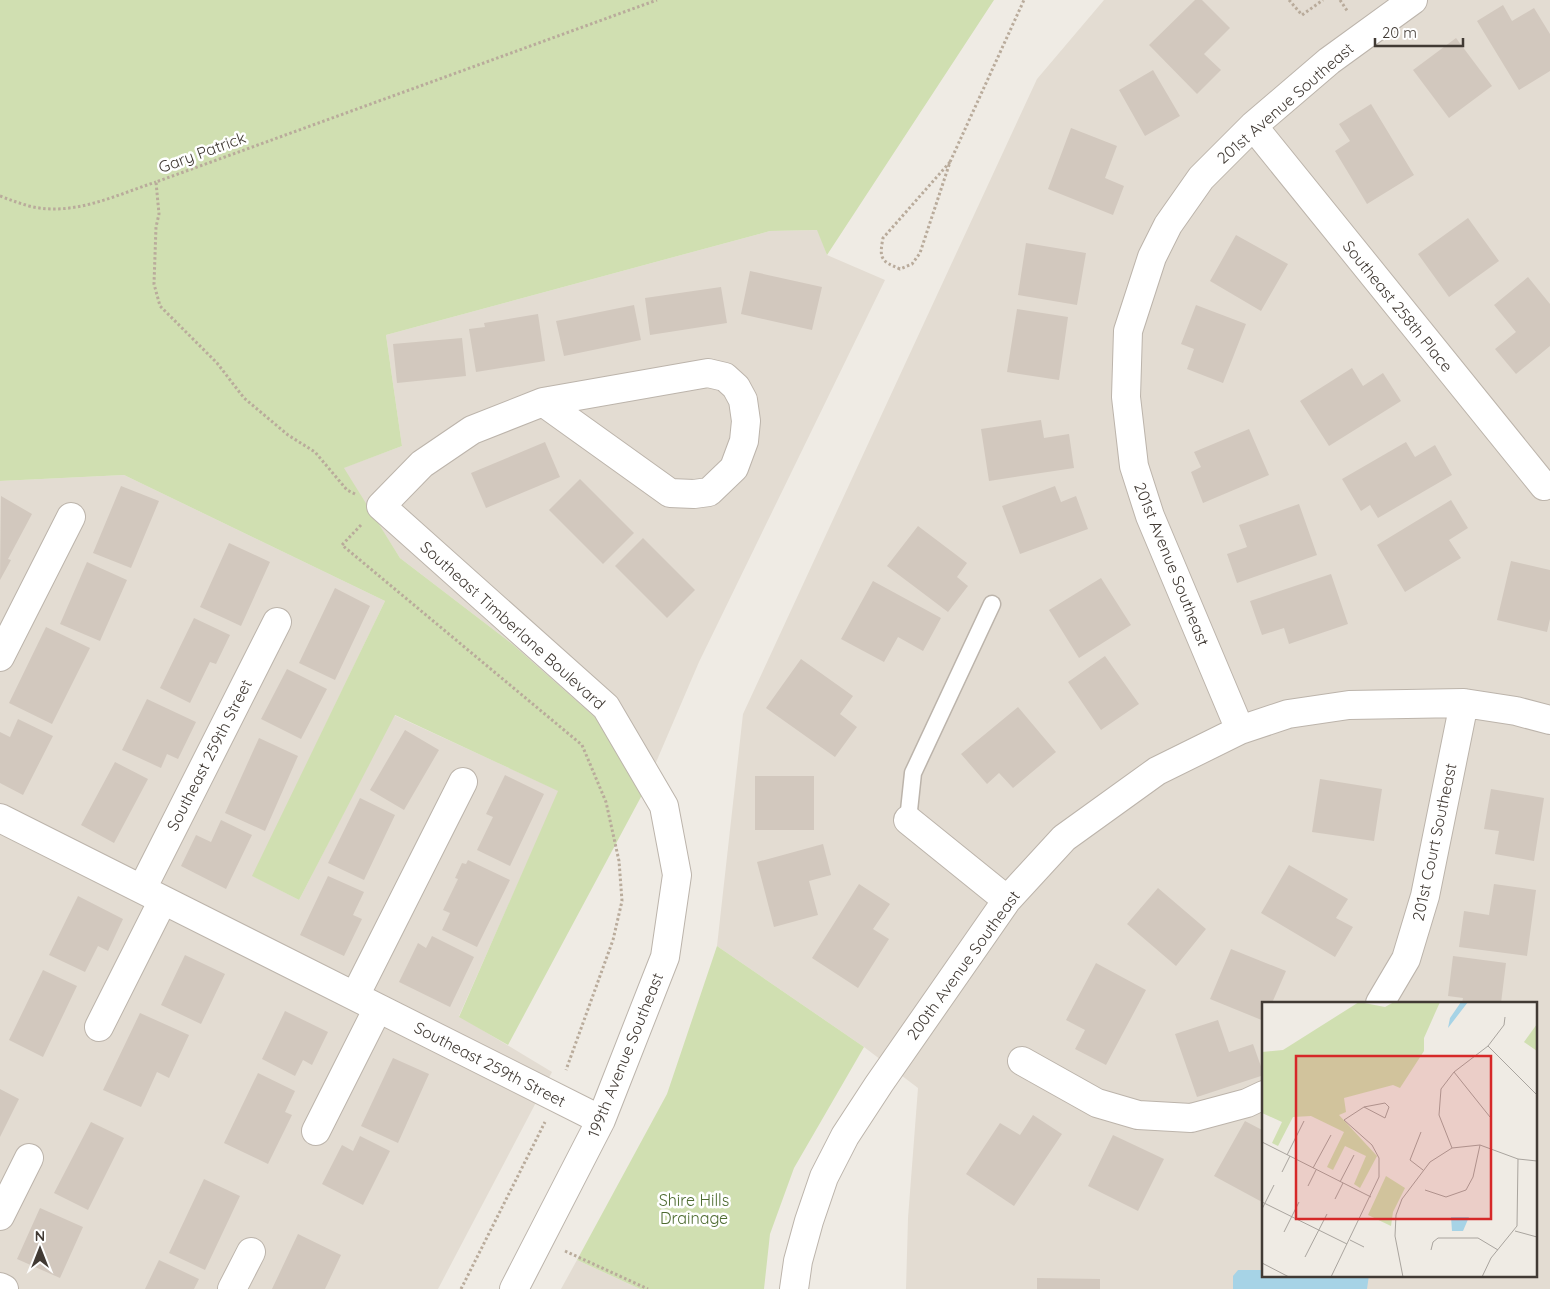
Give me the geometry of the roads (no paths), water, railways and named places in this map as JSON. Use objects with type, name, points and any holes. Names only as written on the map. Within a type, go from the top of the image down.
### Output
[{"type":"street","name":"201st Avenue Southeast","points":[[1240,730],[1150,516],[1134,466],[1126,397],[1128,331],[1152,257],[1168,225],[1201,178],[1253,126],[1330,61],[1413,0]]},
{"type":"street","name":"Southeast 258th Place","points":[[1253,126],[1544,486]]},
{"type":"street","points":[[708,373],[725,377],[736,387],[743,400],[746,421],[744,441],[734,468],[709,492],[694,494],[670,493],[542,402],[708,373]]},
{"type":"street","name":"Southeast Timberlane Boulevard","points":[[542,402],[472,430],[422,464],[381,506],[606,707],[664,806]]},
{"type":"street","points":[[0,657],[71,517]]},
{"type":"street","name":"Southeast 259th Street","points":[[99,1027],[153,894],[277,622]]},
{"type":"street","points":[[1240,730],[1288,714],[1349,705],[1464,703],[1516,711],[1550,720]]},
{"type":"street","name":"201st Court Southeast","points":[[1381,1002],[1406,959],[1425,896],[1464,703]]},
{"type":"street","name":"200th Avenue Southeast","points":[[794,1289],[798,1261],[812,1212],[824,1177],[845,1136],[1007,900],[1064,838],[1157,770],[1240,730]]},
{"type":"street","points":[[316,1131],[366,1002],[463,782]]},
{"type":"street","name":"199th Avenue Southeast","points":[[514,1289],[601,1120],[665,957],[677,875],[664,806]]},
{"type":"street","name":"Southeast 259th Street","points":[[0,818],[601,1120]]},
{"type":"street","points":[[908,820],[1007,900]]},
{"type":"street","points":[[1022,1061],[1096,1103],[1138,1115],[1191,1118],[1246,1103],[1262,1096]]},
{"type":"street","points":[[0,1216],[29,1158]]},
{"type":"street","points":[[232,1289],[251,1252]]},
{"type":"street","points":[[0,1287],[4,1289]]},
{"type":"lane","points":[[908,820],[913,773],[992,604]]},
{"type":"water","points":[[1238,1270],[1262,1270],[1262,1276],[1369,1276],[1367,1289],[1233,1289],[1233,1276]]},
{"type":"park label","name":"Shire Hills Drainage","points":[[694,1209]]}]
